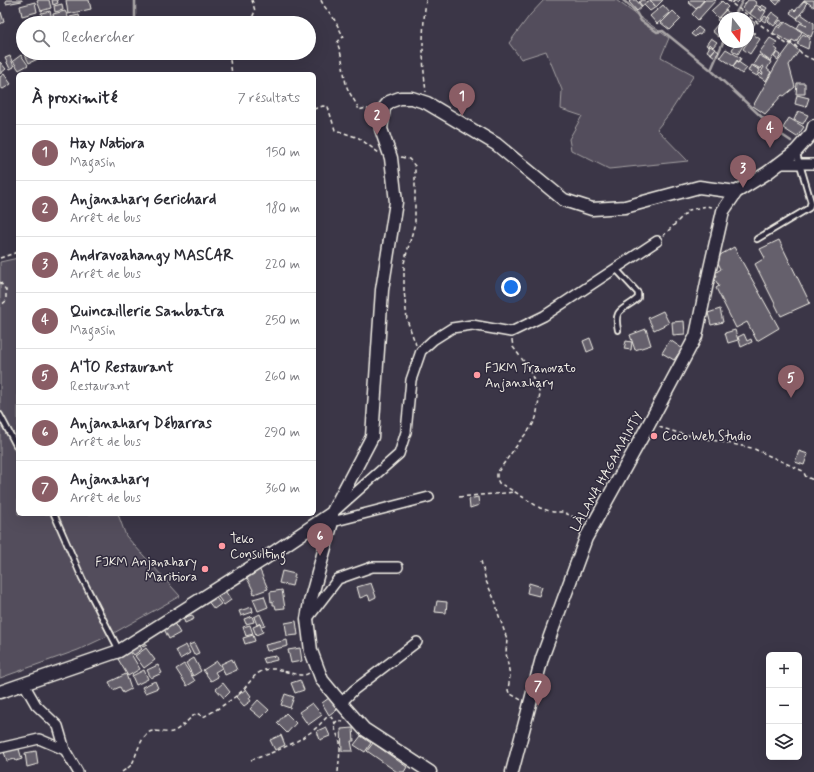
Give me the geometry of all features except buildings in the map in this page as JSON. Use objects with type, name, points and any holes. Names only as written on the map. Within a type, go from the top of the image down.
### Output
[{"type":"main road","points":[[430,772],[364,729],[341,704],[322,680],[311,651],[307,619],[332,518],[372,437],[382,290],[396,202],[391,158],[381,129],[384,108],[389,102],[400,98],[412,98],[427,103],[496,144],[564,200],[592,209],[625,207],[699,187],[736,192],[767,173],[796,151],[812,133],[814,126]]},
{"type":"main road","name":"LÀLANA HAGAMAINTY","points":[[512,772],[542,658],[586,538],[650,424],[696,336],[723,211],[736,192]]},
{"type":"main road","points":[[0,692],[119,651],[332,518]]},
{"type":"street","points":[[778,164],[814,164]]},
{"type":"street","points":[[332,518],[399,454],[406,432],[411,380],[421,351],[433,340],[452,328],[472,325],[511,332],[544,316],[657,241]]},
{"type":"street","points":[[332,518],[429,497]]},
{"type":"street","points":[[307,619],[338,579],[372,567],[398,566]]},
{"type":"street","points":[[341,704],[354,690],[418,642]]},
{"type":"street","points":[[24,684],[36,705],[58,726],[65,750],[78,772]]},
{"type":"street","points":[[0,748],[38,739],[65,750]]},
{"type":"lane","points":[[757,239],[809,208],[811,202],[796,151]]},
{"type":"lane","points":[[616,269],[638,293],[638,298],[618,312],[616,319],[618,330]]},
{"type":"lane","points":[[0,415],[16,445]]},
{"type":"lane","points":[[55,516],[82,578],[119,651]]},
{"type":"path","points":[[252,0],[255,10],[253,16]]},
{"type":"path","points":[[321,0],[323,7],[334,18],[340,32],[344,37],[337,43],[340,50],[346,86],[357,102],[360,110],[366,108],[377,116],[382,122]]},
{"type":"path","points":[[426,0],[422,27],[423,66],[427,103]]},
{"type":"path","points":[[727,0],[788,45],[790,43],[794,44],[803,55],[814,60]]},
{"type":"path","points":[[229,60],[232,72]]},
{"type":"path","points":[[316,108],[323,106],[328,107],[335,130],[359,138],[381,155],[391,158],[404,157],[409,159],[415,166],[415,223],[404,263],[404,290],[407,320],[414,342],[421,351]]},
{"type":"path","points":[[657,241],[689,210],[707,206],[723,211]]},
{"type":"path","points":[[0,258],[16,253]]},
{"type":"path","points":[[0,282],[6,290],[6,301],[0,306]]},
{"type":"path","points":[[511,332],[513,347],[528,367],[540,394],[536,418],[532,426],[497,473],[497,479],[500,483],[540,508],[554,512],[563,512],[580,520],[585,519],[594,522]]},
{"type":"path","points":[[650,424],[682,434],[752,448],[804,471],[806,477],[814,480]]},
{"type":"path","points":[[459,496],[515,492]]},
{"type":"path","points":[[481,561],[486,581],[496,603],[507,639],[506,653],[510,676],[509,693],[529,705]]},
{"type":"path","points":[[122,772],[131,765],[142,741],[149,732],[155,730],[165,733],[178,730],[187,720],[197,713],[204,717],[241,692],[256,675],[262,671],[275,668],[303,676],[312,671],[319,671]]},
{"type":"path","points":[[251,760],[272,753],[290,744],[311,732],[328,717],[331,717],[335,723],[334,726],[340,742],[338,772]]},
{"type":"path","points":[[335,723],[338,720],[364,729]]},
{"type":"shaded area","points":[[544,0],[616,0],[669,38],[661,57],[694,75],[669,114],[657,129],[688,161],[609,169],[571,150],[569,139],[582,116],[561,109],[562,90],[546,51],[521,59],[509,43],[530,15]]},
{"type":"shaded area","points":[[16,258],[16,516],[119,516],[126,536],[180,596],[112,634],[78,650],[0,678],[0,262]]},
{"type":"waterway","points":[[135,0],[135,16]]},
{"type":"waterway","points":[[623,0],[636,12],[641,21],[657,32],[663,31],[711,70]]},
{"type":"waterway","points":[[736,12],[743,0]]},
{"type":"waterway","points":[[721,48],[711,70],[779,133],[791,141]]},
{"type":"place","name":"Hay Natiora","points":[[462,116]]},
{"type":"place","name":"Anjanahary Gerichard","points":[[377,135]]},
{"type":"place","name":"Quincaillerie Sambatra","points":[[770,148]]},
{"type":"place","name":"Andravoahangy MASCAR","points":[[743,188]]},
{"type":"place","name":"FJKM Tranovato Anjanahary","points":[[477,375]]},
{"type":"place","name":"A'TO Restaurant","points":[[791,398]]},
{"type":"place","name":"Coco Web Studio","points":[[654,436]]},
{"type":"place","name":"Teko Consulting","points":[[222,546]]},
{"type":"place","name":"Anjanahary Débarras","points":[[320,556]]},
{"type":"place","name":"FJKM Anjanahary Maritiora","points":[[205,569]]},
{"type":"place","name":"Anjanahary","points":[[538,706]]}]
